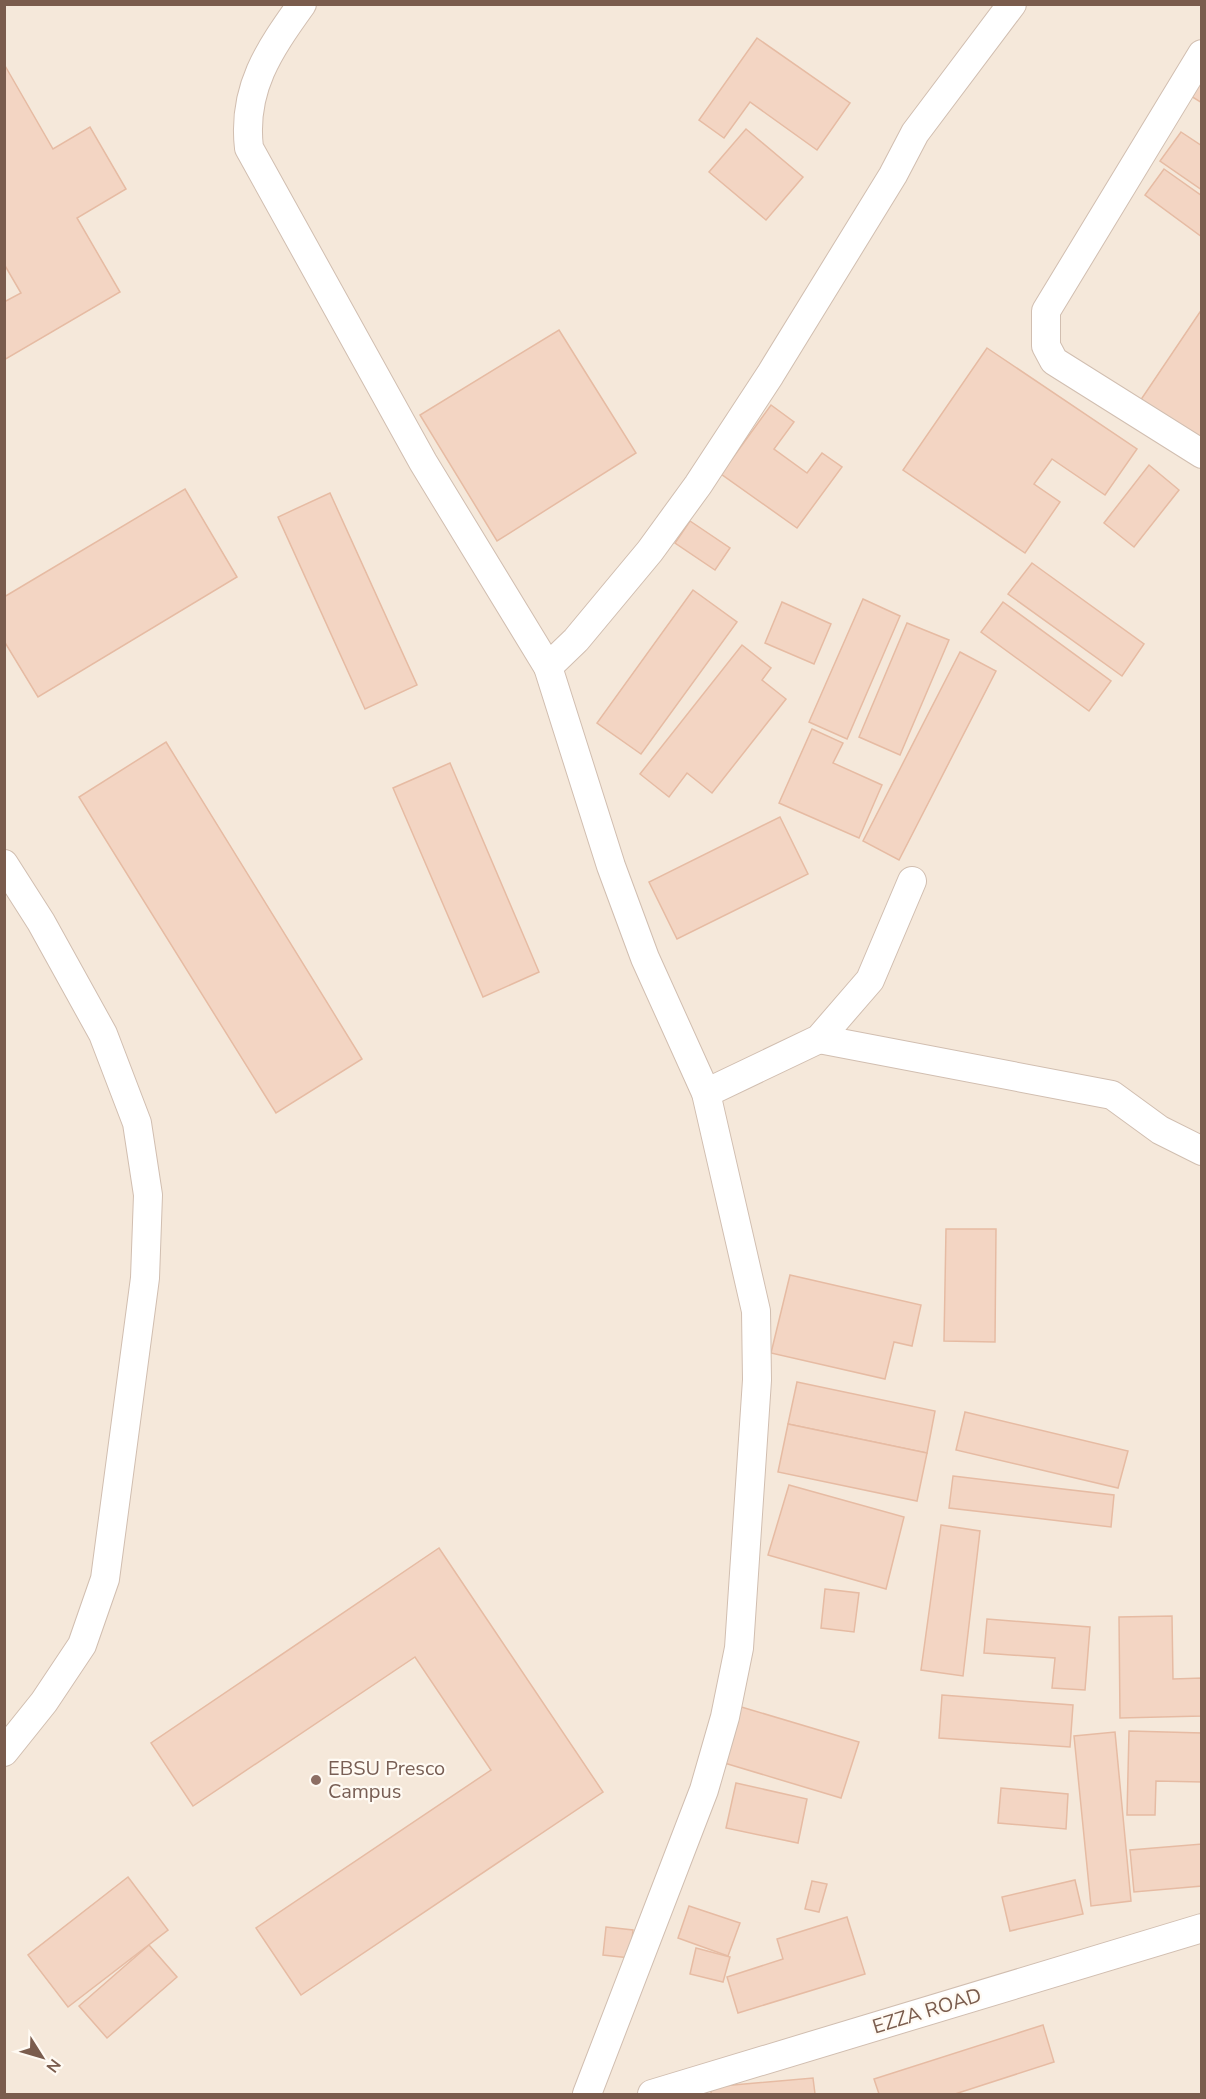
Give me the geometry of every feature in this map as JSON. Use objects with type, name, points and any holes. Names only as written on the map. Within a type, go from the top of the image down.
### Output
[{"type":"street","points":[[302,4],[271,47],[251,96],[246,122],[249,148],[423,462],[548,667],[611,866],[645,958],[706,1093],[756,1311],[757,1380],[739,1648],[725,1717],[704,1790],[587,2094]]},
{"type":"street","points":[[548,667],[576,640],[650,551],[698,485],[770,375],[893,175],[915,133],[1012,4]]},
{"type":"street","points":[[1202,54],[1046,311],[1046,346],[1054,361],[1202,454]]},
{"type":"street","points":[[4,864],[42,922],[103,1034],[137,1123],[148,1195],[145,1278],[105,1579],[82,1645],[44,1702],[4,1752]]},
{"type":"street","points":[[706,1093],[819,1039],[870,980],[912,881]]},
{"type":"street","points":[[819,1039],[1112,1095],[1160,1130],[1202,1151]]},
{"type":"street","name":"EZZA ROAD","points":[[652,2094],[1202,1928]]},
{"type":"shaded area","points":[[5,5],[1201,5],[1201,2094],[5,2094]]},
{"type":"building","points":[[757,38],[850,103],[817,150],[750,102],[724,138],[699,120]]},
{"type":"building","points":[[4,64],[53,149],[90,127],[126,189],[77,218],[120,292],[4,360],[4,302],[21,293],[4,264]]},
{"type":"building","points":[[1202,68],[1202,103],[1186,93]]},
{"type":"building","points":[[746,129],[803,177],[766,220],[709,172]]},
{"type":"building","points":[[1181,132],[1202,146],[1202,190],[1160,161]]},
{"type":"building","points":[[1164,169],[1202,196],[1202,237],[1145,195]]},
{"type":"building","points":[[1202,309],[1202,443],[1140,401]]},
{"type":"building","points":[[559,330],[636,453],[497,541],[420,415]]},
{"type":"building","points":[[987,348],[1137,449],[1105,495],[1052,459],[1034,484],[1060,502],[1025,553],[903,470]]},
{"type":"building","points":[[771,405],[794,422],[774,449],[807,473],[822,453],[842,467],[797,528],[721,474]]},
{"type":"building","points":[[1149,465],[1179,490],[1134,547],[1104,523]]},
{"type":"building","points":[[185,489],[237,577],[38,697],[4,641],[4,597]]},
{"type":"building","points":[[330,493],[417,685],[365,709],[278,517]]},
{"type":"building","points":[[690,521],[730,548],[715,570],[675,543]]},
{"type":"building","points":[[1032,563],[1144,644],[1122,676],[1008,594]]},
{"type":"building","points":[[693,590],[737,622],[641,754],[597,723]]},
{"type":"building","points":[[863,599],[900,616],[847,739],[809,722]]},
{"type":"building","points":[[782,602],[831,624],[814,664],[765,643]]},
{"type":"building","points":[[1003,602],[1111,681],[1089,711],[981,632]]},
{"type":"building","points":[[907,623],[949,640],[900,755],[859,737]]},
{"type":"building","points":[[742,645],[771,668],[762,680],[786,699],[712,793],[687,773],[669,797],[640,774]]},
{"type":"building","points":[[960,652],[996,671],[899,860],[863,841]]},
{"type":"building","points":[[812,729],[843,743],[833,763],[882,785],[859,838],[779,803]]},
{"type":"building","points":[[166,742],[362,1059],[276,1113],[79,797]]},
{"type":"building","points":[[450,763],[539,972],[483,997],[393,788]]},
{"type":"building","points":[[780,817],[808,874],[677,939],[649,882]]},
{"type":"building","points":[[946,1229],[996,1229],[995,1342],[944,1341]]},
{"type":"building","points":[[790,1275],[921,1305],[912,1346],[894,1342],[885,1379],[771,1353]]},
{"type":"building","points":[[797,1382],[935,1411],[927,1453],[788,1424]]},
{"type":"building","points":[[965,1412],[1128,1451],[1118,1488],[956,1450]]},
{"type":"building","points":[[788,1424],[927,1453],[917,1501],[778,1472]]},
{"type":"building","points":[[953,1476],[1114,1495],[1111,1527],[949,1508]]},
{"type":"building","points":[[789,1485],[904,1517],[886,1589],[768,1555]]},
{"type":"building","points":[[941,1525],[980,1531],[963,1676],[921,1670]]},
{"type":"building","points":[[439,1548],[603,1792],[301,1995],[256,1928],[491,1770],[415,1657],[193,1806],[151,1743]]},
{"type":"building","points":[[825,1589],[859,1593],[854,1632],[821,1628]]},
{"type":"building","points":[[1172,1616],[1173,1679],[1202,1678],[1202,1716],[1120,1718],[1119,1617]]},
{"type":"building","points":[[987,1619],[1090,1627],[1085,1690],[1052,1688],[1055,1658],[984,1653]]},
{"type":"building","points":[[942,1695],[1073,1705],[1070,1747],[939,1738]]},
{"type":"building","points":[[738,1706],[859,1742],[841,1798],[721,1762]]},
{"type":"building","points":[[1129,1731],[1202,1733],[1202,1782],[1156,1781],[1155,1815],[1127,1815]]},
{"type":"building","points":[[1115,1732],[1131,1901],[1091,1906],[1074,1736]]},
{"type":"building","points":[[736,1783],[807,1799],[798,1843],[726,1828]]},
{"type":"building","points":[[1001,1788],[1068,1794],[1066,1829],[998,1823]]},
{"type":"building","points":[[1202,1844],[1202,1886],[1134,1892],[1130,1850]]},
{"type":"building","points":[[128,1877],[168,1930],[68,2007],[28,1955]]},
{"type":"building","points":[[1075,1880],[1083,1914],[1010,1931],[1002,1897]]},
{"type":"building","points":[[812,1881],[827,1884],[819,1912],[805,1909]]},
{"type":"building","points":[[689,1906],[740,1923],[728,1956],[678,1938]]},
{"type":"building","points":[[847,1917],[865,1974],[738,2013],[727,1977],[783,1959],[777,1939]]},
{"type":"building","points":[[606,1927],[633,1930],[630,1958],[603,1955]]},
{"type":"building","points":[[149,1945],[177,1977],[107,2038],[79,2006]]},
{"type":"building","points":[[696,1948],[730,1957],[723,1982],[690,1974]]},
{"type":"building","points":[[1043,2025],[1054,2062],[955,2094],[879,2094],[874,2079]]},
{"type":"building","points":[[813,2078],[815,2094],[711,2094],[711,2087]]},
{"type":"place","name":"EBSU Presco Campus","points":[[316,1780]]}]
